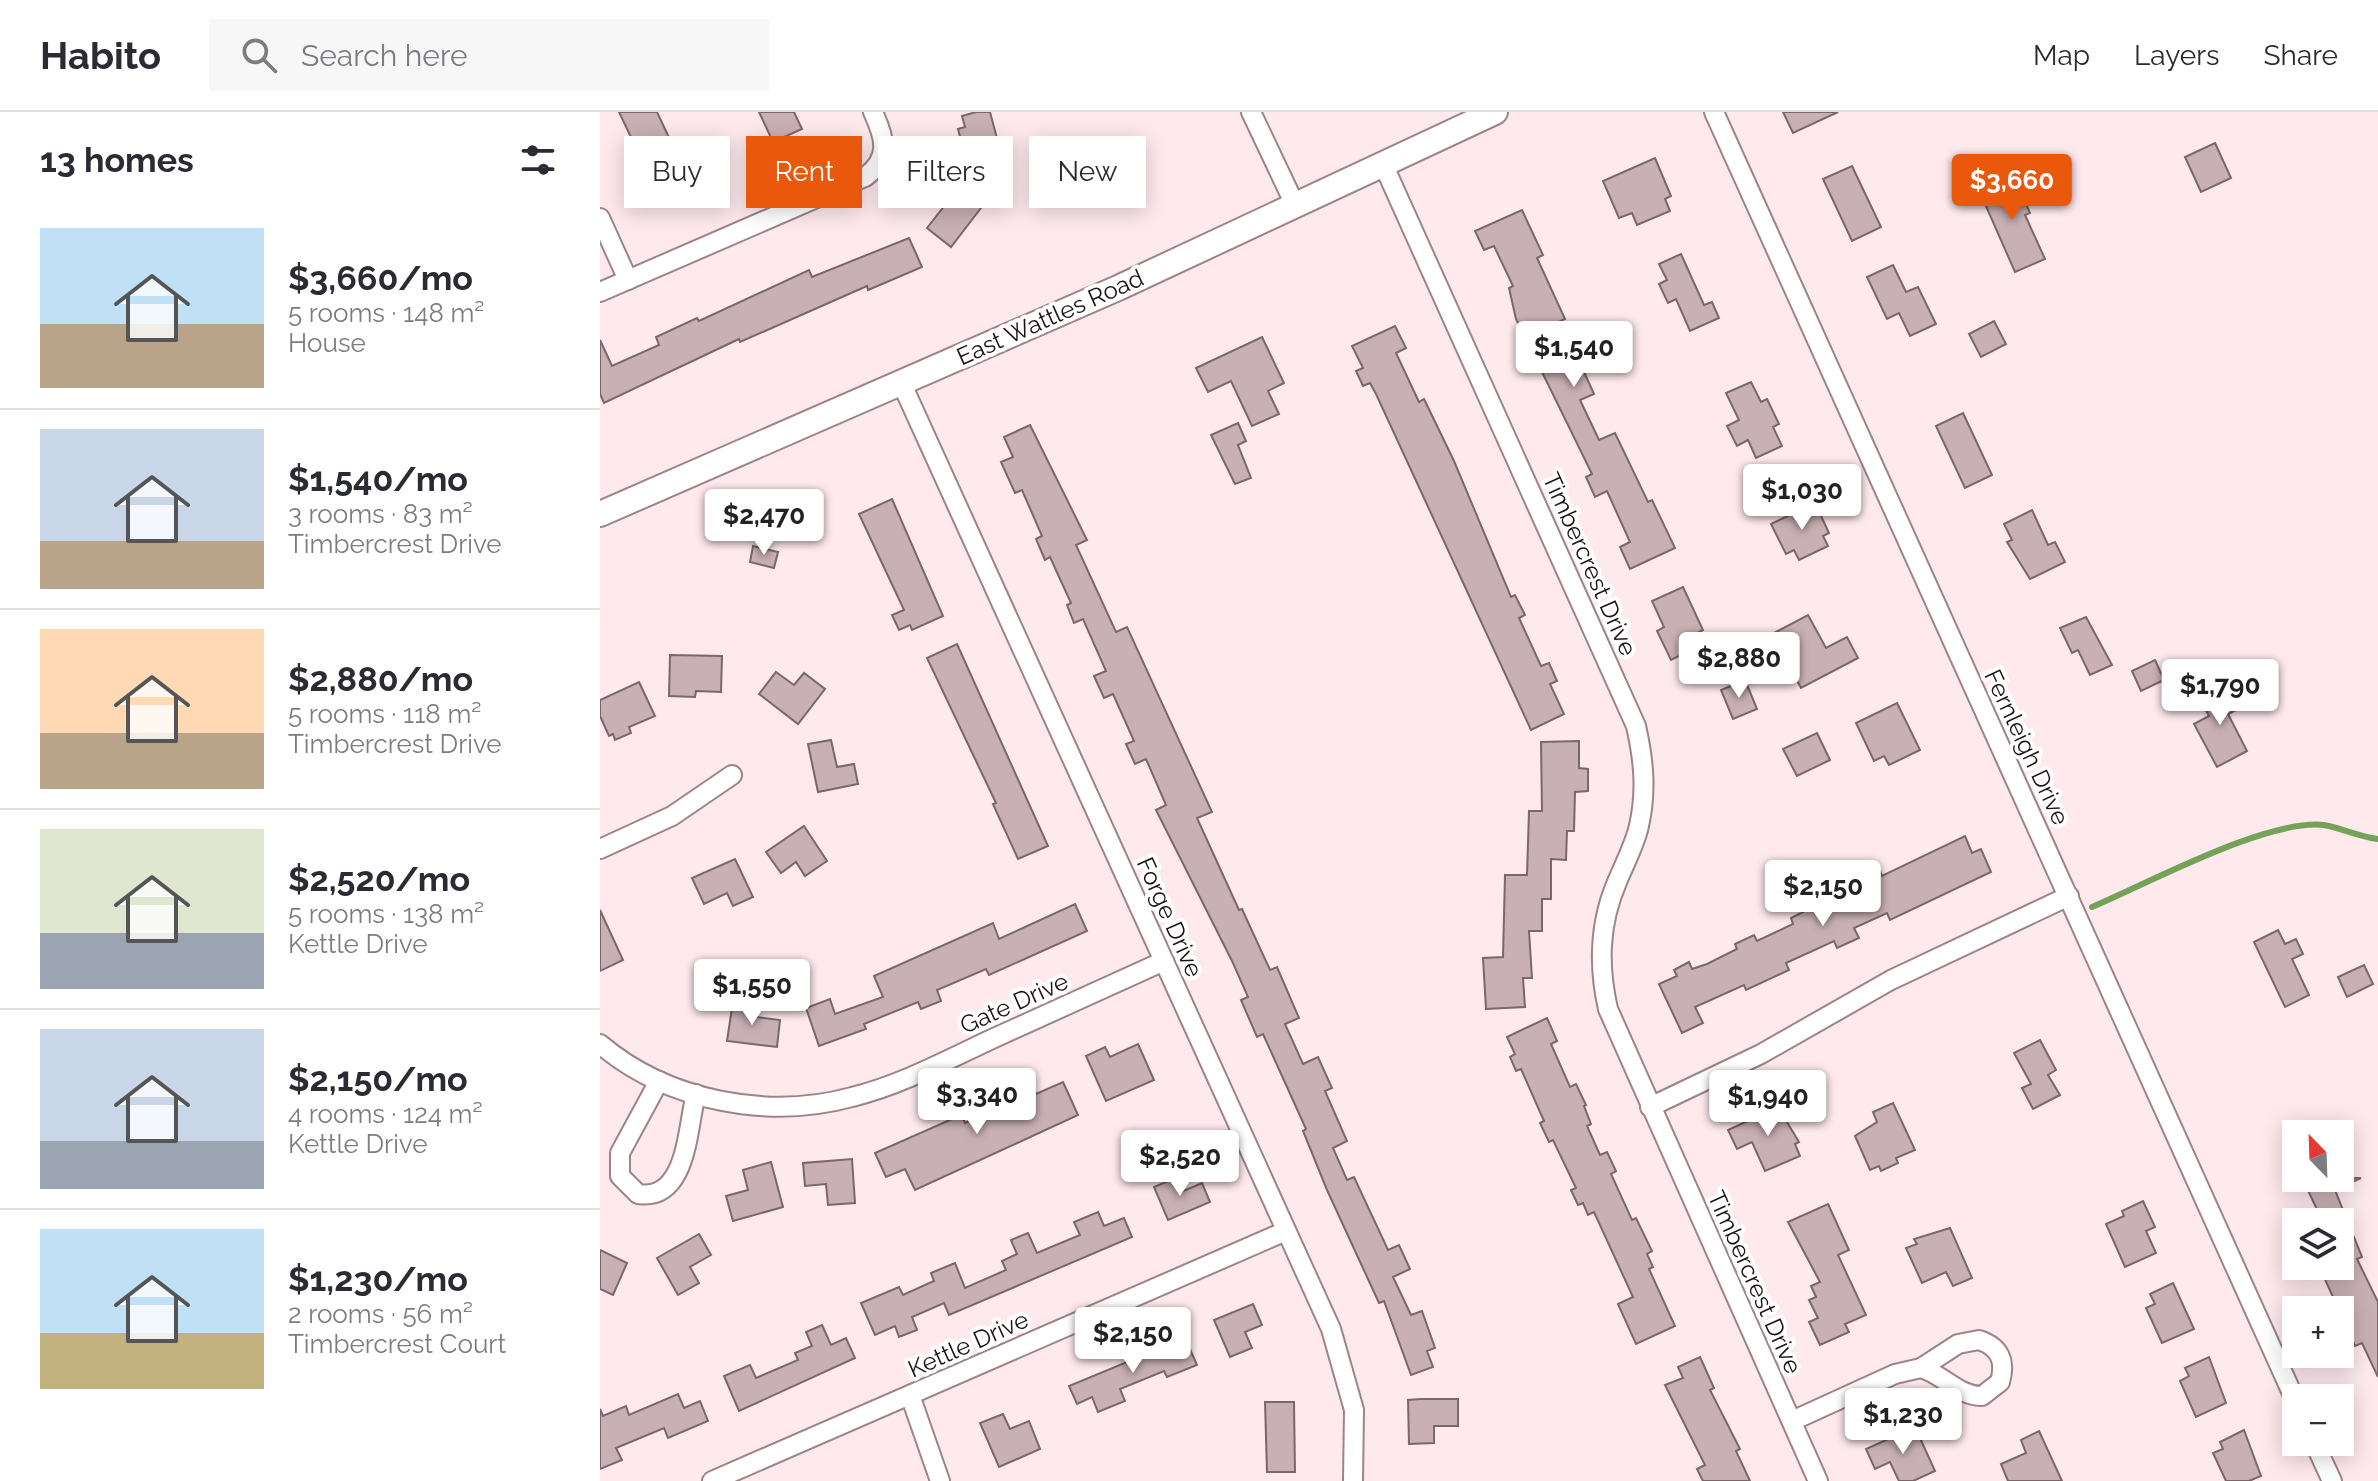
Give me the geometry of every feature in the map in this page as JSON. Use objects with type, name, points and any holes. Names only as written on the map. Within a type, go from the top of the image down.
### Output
[{"type":"main road","name":"East Wattles Road","points":[[600,514],[1296,207],[1495,112]]},
{"type":"street","points":[[600,292],[865,177],[882,160],[885,148],[873,112]]},
{"type":"street","points":[[1251,112],[1296,207]]},
{"type":"street","name":"Fernleigh Drive","points":[[1714,112],[2288,1384]]},
{"type":"street","name":"Timbercrest Drive","points":[[1384,166],[1636,726],[1642,753],[1642,806],[1637,832],[1608,906],[1601,957],[1602,982],[1612,1022],[1818,1481]]},
{"type":"street","points":[[600,218],[628,280]]},
{"type":"street","name":"Forge Drive","points":[[901,382],[1331,1329],[1347,1380],[1356,1434],[1353,1481]]},
{"type":"street","points":[[600,849],[672,816],[732,775]]},
{"type":"street","points":[[1650,1107],[1761,1054],[1891,980],[2069,896]]},
{"type":"street","name":"Gate Drive","points":[[600,1044],[632,1067],[659,1081],[696,1094],[755,1106],[814,1105],[855,1097],[912,1075],[1164,961]]},
{"type":"street","points":[[659,1081],[620,1153],[620,1176],[638,1194],[658,1192],[673,1181],[696,1094]]},
{"type":"street","name":"Kettle Drive","points":[[712,1481],[1286,1231]]},
{"type":"street","points":[[1792,1421],[1895,1374],[1921,1368]]},
{"type":"street","points":[[910,1395],[940,1481]]},
{"type":"street","points":[[2320,1456],[2332,1481]]},
{"type":"building","points":[[619,112],[657,112],[668,136],[630,136]]},
{"type":"building","points":[[759,112],[794,112],[802,129],[786,136],[770,136]]},
{"type":"building","points":[[990,112],[996,136],[960,136],[958,129],[965,127],[962,116]]},
{"type":"building","points":[[1783,112],[1838,112],[1793,133]]},
{"type":"building","points":[[2215,143],[2231,178],[2201,192],[2185,157]]},
{"type":"building","points":[[1655,158],[1671,196],[1665,199],[1670,211],[1637,225],[1632,213],[1619,218],[1603,181]]},
{"type":"building","points":[[1852,166],[1881,227],[1852,241],[1823,179]]},
{"type":"building","points":[[2012,173],[2030,213],[2025,215],[2045,259],[2015,272],[1978,188]]},
{"type":"building","points":[[943,208],[981,208],[951,247],[927,228]]},
{"type":"building","points":[[1522,210],[1543,255],[1537,258],[1565,319],[1545,328],[1560,361],[1576,354],[1594,394],[1580,400],[1599,440],[1615,433],[1648,502],[1652,500],[1675,548],[1630,569],[1620,547],[1630,542],[1607,491],[1595,497],[1586,477],[1592,474],[1516,319],[1509,288],[1513,286],[1494,246],[1484,250],[1475,231]]},
{"type":"building","points":[[909,238],[922,267],[868,290],[867,286],[740,342],[739,339],[604,403],[600,394],[600,340],[612,366],[659,345],[656,337],[697,318],[699,321],[809,270],[812,277]]},
{"type":"building","points":[[1681,254],[1704,305],[1712,302],[1719,318],[1690,331],[1676,299],[1668,303],[1659,284],[1667,280],[1659,264]]},
{"type":"building","points":[[1893,265],[1906,292],[1918,287],[1936,324],[1910,336],[1899,313],[1887,319],[1867,277]]},
{"type":"building","points":[[1994,321],[2006,344],[1981,357],[1969,334]]},
{"type":"building","points":[[1395,326],[1406,348],[1396,353],[1419,402],[1424,399],[1454,461],[1511,597],[1515,595],[1525,615],[1519,618],[1541,666],[1549,663],[1557,681],[1550,684],[1564,714],[1531,730],[1376,394],[1370,383],[1363,386],[1356,371],[1363,368],[1352,346]]},
{"type":"building","points":[[1262,337],[1284,383],[1268,391],[1279,414],[1252,426],[1231,381],[1208,392],[1196,368]]},
{"type":"building","points":[[1751,382],[1761,402],[1767,399],[1779,424],[1773,427],[1782,446],[1756,458],[1748,440],[1737,446],[1727,426],[1739,420],[1726,393]]},
{"type":"building","points":[[1963,413],[1992,475],[1965,488],[1936,426]]},
{"type":"building","points":[[1238,423],[1246,441],[1238,445],[1251,478],[1235,484],[1211,435]]},
{"type":"building","points":[[1030,425],[1087,540],[1076,545],[1116,632],[1127,627],[1212,812],[1197,818],[1239,910],[1242,909],[1270,970],[1277,967],[1299,1018],[1285,1024],[1303,1064],[1318,1057],[1332,1088],[1325,1091],[1347,1141],[1333,1148],[1347,1180],[1354,1177],[1388,1250],[1399,1245],[1410,1269],[1393,1277],[1411,1315],[1422,1311],[1435,1348],[1427,1351],[1433,1367],[1411,1375],[1384,1301],[1379,1303],[1327,1190],[1303,1131],[1306,1129],[1263,1034],[1257,1037],[1241,1000],[1248,997],[1233,963],[1156,810],[1166,805],[1146,759],[1135,764],[1126,744],[1134,741],[1113,694],[1104,698],[1094,676],[1106,671],[1083,619],[1074,623],[1067,605],[1071,603],[1050,557],[1045,560],[1036,539],[1042,536],[1022,490],[1015,493],[1001,462],[1013,457],[1004,437]]},
{"type":"building","points":[[892,499],[943,616],[912,630],[910,625],[899,630],[892,615],[904,610],[859,514]]},
{"type":"building","points":[[1815,503],[1829,533],[1823,536],[1828,546],[1799,560],[1794,550],[1786,554],[1771,524]]},
{"type":"building","points":[[2032,510],[2048,545],[2055,542],[2065,562],[2030,579],[2007,542],[2012,540],[2004,524]]},
{"type":"building","points":[[753,546],[778,552],[774,568],[750,562]]},
{"type":"building","points":[[1683,587],[1703,630],[1686,639],[1691,650],[1671,660],[1657,631],[1664,627],[1652,601]]},
{"type":"building","points":[[1808,615],[1826,648],[1847,637],[1858,658],[1801,688],[1772,634]]},
{"type":"building","points":[[2086,617],[2112,665],[2090,675],[2078,650],[2072,653],[2060,628]]},
{"type":"building","points":[[957,644],[1048,846],[1018,859],[993,804],[996,803],[927,658]]},
{"type":"building","points":[[670,655],[722,656],[721,692],[696,691],[695,697],[669,696]]},
{"type":"building","points":[[2155,660],[2164,680],[2141,691],[2132,671]]},
{"type":"building","points":[[776,672],[794,685],[804,673],[825,689],[798,724],[759,694]]},
{"type":"building","points":[[1745,680],[1757,709],[1733,719],[1721,690]]},
{"type":"building","points":[[639,682],[655,716],[629,727],[631,733],[615,740],[613,734],[609,736],[600,716],[600,700]]},
{"type":"building","points":[[2222,684],[2236,710],[2228,714],[2247,751],[2217,767],[2194,724],[2209,716],[2199,697]]},
{"type":"building","points":[[1897,703],[1920,750],[1889,765],[1884,756],[1874,761],[1856,723]]},
{"type":"building","points":[[1817,733],[1830,760],[1797,776],[1783,749]]},
{"type":"building","points":[[831,740],[837,767],[854,764],[858,784],[818,792],[808,744]]},
{"type":"building","points":[[1579,741],[1579,768],[1588,769],[1588,791],[1575,792],[1574,831],[1567,831],[1566,860],[1551,859],[1551,899],[1542,899],[1542,931],[1529,931],[1532,978],[1523,978],[1525,1007],[1486,1009],[1483,958],[1503,957],[1505,875],[1527,875],[1529,811],[1542,811],[1541,742]]},
{"type":"building","points":[[804,826],[827,861],[805,876],[796,862],[781,873],[766,852]]},
{"type":"building","points":[[1965,836],[1972,853],[1981,849],[1991,872],[1890,920],[1887,913],[1854,928],[1859,938],[1837,948],[1834,941],[1786,963],[1789,970],[1746,990],[1744,985],[1695,1007],[1703,1023],[1682,1033],[1659,984],[1677,976],[1674,970],[1689,962],[1692,969],[1707,964],[1737,949],[1735,944],[1754,935],[1757,941],[1793,924],[1791,918],[1803,912],[1801,908],[1819,900],[1821,904],[1866,883],[1864,879],[1880,871],[1882,876]]},
{"type":"building","points":[[735,859],[753,897],[733,906],[727,893],[704,904],[692,878]]},
{"type":"building","points":[[1075,904],[1087,931],[989,975],[986,969],[937,990],[941,1001],[921,1009],[918,1002],[864,1024],[866,1029],[819,1046],[806,1008],[830,999],[835,1014],[883,997],[874,976],[993,923],[999,939]]},
{"type":"building","points":[[600,910],[623,960],[600,971]]},
{"type":"building","points":[[2278,930],[2285,944],[2296,939],[2303,954],[2292,959],[2309,995],[2285,1007],[2254,942]]},
{"type":"building","points":[[2364,965],[2373,984],[2347,997],[2338,977]]},
{"type":"building","points":[[733,1001],[751,1003],[749,1016],[780,1020],[777,1047],[727,1041]]},
{"type":"building","points":[[1547,1018],[1557,1041],[1551,1044],[1570,1087],[1576,1084],[1586,1105],[1591,1124],[1587,1126],[1600,1155],[1607,1152],[1616,1171],[1611,1174],[1632,1220],[1636,1218],[1652,1251],[1647,1254],[1653,1267],[1649,1269],[1675,1326],[1636,1344],[1618,1304],[1633,1297],[1594,1212],[1588,1215],[1583,1203],[1578,1205],[1571,1190],[1576,1188],[1553,1140],[1549,1142],[1540,1123],[1544,1121],[1521,1069],[1516,1071],[1510,1057],[1515,1054],[1507,1037]]},
{"type":"building","points":[[2040,1040],[2056,1070],[2048,1075],[2060,1095],[2033,1109],[2022,1088],[2031,1084],[2014,1053]]},
{"type":"building","points":[[1138,1044],[1154,1080],[1106,1101],[1086,1056],[1105,1047],[1110,1057]]},
{"type":"building","points":[[1063,1082],[1078,1115],[915,1190],[905,1169],[886,1177],[875,1153],[961,1115],[965,1123],[1014,1102],[1010,1094],[1032,1085],[1036,1094]]},
{"type":"building","points":[[1893,1103],[1915,1150],[1896,1158],[1898,1163],[1881,1171],[1879,1166],[1870,1170],[1855,1136],[1877,1122],[1873,1112]]},
{"type":"building","points":[[1778,1107],[1799,1142],[1795,1144],[1800,1156],[1765,1171],[1752,1142],[1737,1149],[1728,1130]]},
{"type":"building","points":[[852,1159],[855,1203],[828,1205],[826,1184],[805,1186],[803,1163]]},
{"type":"building","points":[[771,1162],[783,1207],[733,1221],[726,1196],[748,1190],[743,1170]]},
{"type":"building","points":[[1175,1178],[1181,1192],[1202,1183],[1210,1202],[1168,1220],[1154,1187]]},
{"type":"building","points":[[2309,1192],[2336,1192],[2342,1208],[2316,1208]]},
{"type":"building","points":[[2143,1201],[2155,1227],[2146,1231],[2156,1253],[2125,1267],[2106,1224],[2124,1216],[2122,1211]]},
{"type":"building","points":[[1828,1204],[1849,1250],[1838,1255],[1866,1315],[1845,1324],[1849,1332],[1820,1345],[1809,1322],[1818,1318],[1809,1300],[1816,1297],[1811,1286],[1820,1282],[1788,1222]]},
{"type":"building","points":[[1098,1212],[1104,1226],[1124,1218],[1132,1237],[949,1315],[944,1303],[912,1317],[917,1330],[899,1337],[895,1326],[875,1335],[861,1303],[899,1287],[903,1295],[934,1281],[931,1273],[955,1263],[965,1288],[1006,1270],[1002,1261],[1017,1254],[1011,1240],[1028,1233],[1037,1253],[1080,1235],[1074,1222]]},
{"type":"building","points":[[1950,1228],[1972,1278],[1953,1286],[1946,1272],[1922,1283],[1906,1248],[1917,1244],[1914,1239]]},
{"type":"building","points":[[699,1234],[711,1255],[690,1267],[699,1283],[678,1295],[657,1258]]},
{"type":"building","points":[[2354,1237],[2362,1257],[2357,1259],[2378,1302],[2378,1377],[2362,1343],[2354,1344],[2354,1296],[2332,1296],[2325,1280],[2354,1280]]},
{"type":"building","points":[[600,1250],[627,1263],[613,1295],[600,1289]]},
{"type":"building","points":[[2173,1283],[2194,1329],[2162,1343],[2146,1308],[2155,1304],[2150,1294]]},
{"type":"building","points":[[1253,1304],[1262,1325],[1245,1332],[1252,1348],[1230,1357],[1214,1320]]},
{"type":"building","points":[[822,1325],[831,1345],[846,1338],[855,1358],[739,1411],[724,1376],[750,1365],[756,1378],[798,1360],[795,1353],[812,1346],[806,1332]]},
{"type":"building","points":[[1185,1338],[1197,1365],[1167,1377],[1164,1371],[1120,1389],[1125,1401],[1098,1412],[1092,1397],[1077,1404],[1069,1386]]},
{"type":"building","points":[[1700,1357],[1714,1388],[1710,1390],[1740,1449],[1736,1451],[1750,1481],[1703,1481],[1697,1469],[1705,1465],[1665,1385],[1683,1378],[1678,1367]]},
{"type":"building","points":[[2209,1357],[2226,1403],[2196,1417],[2180,1381],[2189,1376],[2185,1368]]},
{"type":"building","points":[[678,1394],[684,1408],[700,1401],[708,1421],[668,1438],[664,1428],[616,1448],[622,1460],[600,1469],[600,1409],[603,1416],[626,1406],[629,1415]]},
{"type":"building","points":[[1458,1399],[1458,1426],[1434,1426],[1434,1443],[1409,1444],[1408,1400]]},
{"type":"building","points":[[1265,1402],[1294,1402],[1295,1472],[1267,1472]]},
{"type":"building","points":[[1003,1414],[1010,1429],[1029,1421],[1040,1449],[999,1467],[980,1423]]},
{"type":"building","points":[[1915,1427],[1935,1471],[1913,1481],[1899,1481],[1890,1462],[1875,1469],[1866,1449]]},
{"type":"building","points":[[2244,1430],[2261,1476],[2249,1481],[2226,1481],[2213,1453],[2223,1449],[2220,1442]]},
{"type":"building","points":[[2039,1431],[2062,1481],[2008,1481],[2001,1464],[2026,1453],[2021,1440]]},
{"type":"waterway","points":[[2092,907],[2208,855],[2271,832],[2324,825],[2378,839]]}]
